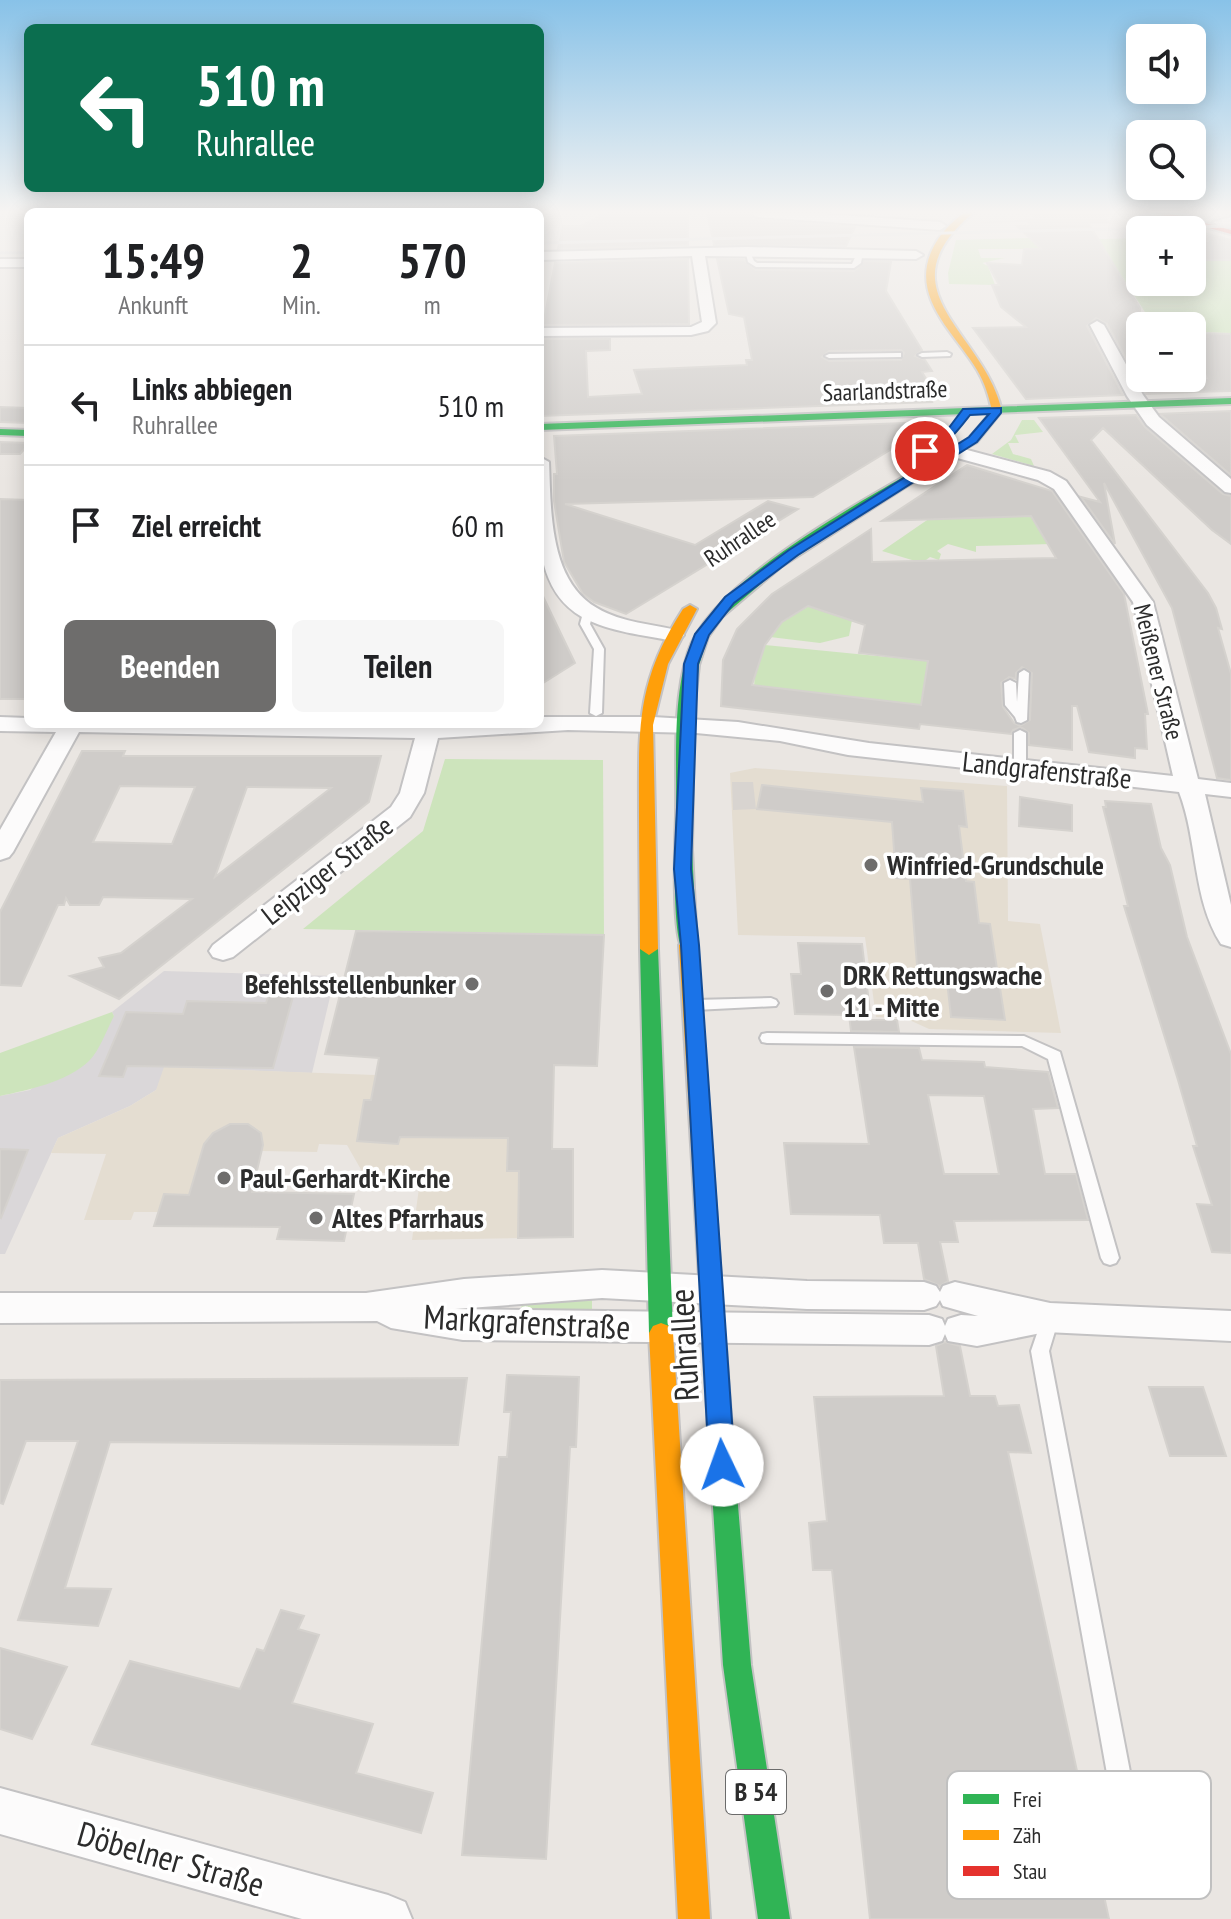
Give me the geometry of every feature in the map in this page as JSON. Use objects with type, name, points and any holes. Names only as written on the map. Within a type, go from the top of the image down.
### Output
[{"type":"main road","points":[[937,303],[953,331],[991,380],[997,411]]},
{"type":"main road","points":[[918,307],[951,361]]},
{"type":"main road","name":"Saarlandstraße","points":[[544,427],[896,415],[966,402],[997,411],[1231,401]]},
{"type":"main road","name":"Ruhrallee","points":[[750,561],[952,432],[966,402]]},
{"type":"main road","name":"Ruhrallee","points":[[694,1919],[679,1699],[658,1285],[691,664],[702,634],[730,600],[793,553],[956,452],[985,429],[997,411]]},
{"type":"main road","points":[[896,415],[927,423],[937,433]]},
{"type":"main road","points":[[0,432],[24,433]]},
{"type":"main road","name":"Ruhrallee","points":[[703,595],[688,610],[660,660],[646,733],[671,1005],[713,1289],[725,1525],[737,1665],[774,1919]]},
{"type":"street","points":[[544,332],[691,331],[709,323],[706,303]]},
{"type":"street","points":[[1097,325],[1153,421],[1231,488]]},
{"type":"street","name":"Meißener Straße","points":[[956,452],[1056,482],[1143,602],[1188,785],[1195,801],[1217,904],[1231,938]]},
{"type":"street","points":[[544,532],[558,577],[572,600],[588,613],[673,635]]},
{"type":"street","name":"Landgrafenstraße","points":[[0,724],[24,724]]},
{"type":"street","points":[[0,852],[70,728]]},
{"type":"street","name":"Landgrafenstraße","points":[[275,728],[472,731],[518,739],[687,734],[864,749],[1231,790]]},
{"type":"street","name":"Leipziger Straße","points":[[223,951],[401,812],[412,793],[428,731]]},
{"type":"street","name":"Markgrafenstraße","points":[[0,1308],[366,1308],[464,1293],[602,1284],[807,1295],[942,1313],[977,1331],[1050,1318],[1231,1326]]},
{"type":"street","name":"Markgrafenstraße","points":[[366,1308],[463,1325],[660,1328],[942,1313]]},
{"type":"street","name":"Döbelner Straße","points":[[0,1811],[388,1919]]},
{"type":"lane","points":[[829,356],[898,355]]},
{"type":"lane","points":[[922,355],[951,361]]},
{"type":"lane","points":[[588,613],[585,624],[599,649],[596,713]]},
{"type":"lane","points":[[1020,767],[1024,673]]},
{"type":"lane","points":[[1010,683],[1011,705],[1021,723]]},
{"type":"lane","points":[[671,1005],[771,1003]]},
{"type":"lane","points":[[767,1038],[1024,1041],[1055,1056],[1110,1258]]},
{"type":"lane","points":[[1050,1318],[1040,1351],[1118,1771]]},
{"type":"shaded area","name":"Winfried-Grundschule","points":[[755,768],[1007,786],[1008,921],[1040,924],[1061,1033],[929,1029],[905,1018],[876,1017],[865,937],[738,935],[730,773]]},
{"type":"shaded area","points":[[732,782],[753,782],[756,809],[733,810]]},
{"type":"shaded area","points":[[164,971],[335,976],[312,1073],[211,1069],[156,1090],[130,1106],[58,1138],[5,1254],[0,1254],[0,1096],[30,1090],[114,1016],[112,1012]]},
{"type":"shaded area","points":[[164,1067],[375,1075],[373,1091],[547,1149],[573,1149],[573,1237],[412,1240],[421,1173],[363,1173],[347,1145],[319,1144],[317,1152],[262,1151],[261,1133],[230,1124],[213,1133],[204,1144],[189,1195],[164,1194],[158,1212],[134,1212],[131,1220],[84,1220],[106,1154],[51,1153],[58,1138],[130,1106],[156,1090]]},
{"type":"green space","points":[[1139,303],[1231,303],[1231,333],[1206,332],[1206,312],[1145,312]]},
{"type":"green space","points":[[1022,420],[1034,420],[1043,432],[1015,435],[1019,443],[1008,443],[1013,454],[1031,459],[1034,466],[992,454],[1011,440]]},
{"type":"green space","points":[[949,505],[982,518],[1034,516],[1040,531],[1051,544],[976,546],[976,552],[948,544],[937,551],[941,554],[939,560],[930,557],[922,563],[882,551]]},
{"type":"green space","points":[[804,605],[852,620],[849,636],[820,643],[770,637],[787,616],[806,608]]},
{"type":"green space","points":[[765,645],[928,661],[921,705],[777,688],[754,689],[755,670]]},
{"type":"green space","points":[[445,759],[603,760],[604,935],[303,929],[423,831]]},
{"type":"green space","points":[[112,1012],[114,1016],[100,1045],[80,1068],[47,1084],[0,1096],[0,1053]]},
{"type":"green space","points":[[522,1300],[592,1300],[592,1313],[521,1311]]},
{"type":"building","points":[[547,303],[689,303],[689,324],[544,325]]},
{"type":"building","points":[[727,303],[893,303],[922,350],[915,356],[925,360],[932,371],[922,372],[931,387],[924,387],[932,402],[544,416],[544,339],[610,339],[610,350],[586,351],[588,397],[642,394],[634,370],[747,365],[746,360],[752,360],[744,317],[729,314]],"holes":[[[901,350],[904,353],[901,360],[829,361],[822,357],[829,351]]]},
{"type":"building","points":[[999,303],[1137,303],[1140,312],[1126,312],[1126,358],[1107,324],[1096,318],[1087,326],[1123,395],[1026,399],[973,328],[1026,327]]},
{"type":"building","points":[[1206,333],[1231,334],[1231,391],[1206,392]]},
{"type":"building","points":[[1145,392],[1192,392],[1146,394]]},
{"type":"building","points":[[0,407],[24,408],[24,423],[0,422]]},
{"type":"building","points":[[1231,411],[1231,475],[1160,414]]},
{"type":"building","points":[[1136,415],[1145,427],[1223,494],[1231,496],[1231,544],[1103,428],[1091,440],[1208,593],[1216,608],[1222,629],[1218,628],[1231,674],[1231,780],[1217,778],[1172,608],[1104,483],[1115,544],[1081,497],[1100,502],[1039,418]]},
{"type":"building","points":[[905,423],[913,436],[813,497],[565,504],[695,545],[768,501],[798,509],[626,614],[594,602],[583,594],[564,562],[554,501],[554,474],[557,474],[554,436]]},
{"type":"building","points":[[0,442],[24,443],[20,454],[0,454]]},
{"type":"building","points":[[967,465],[1052,491],[1124,594],[1148,714],[1145,714],[1147,749],[1135,748],[1135,758],[1089,752],[1077,706],[1072,706],[1072,750],[1029,745],[1029,733],[1021,727],[1011,734],[920,724],[919,729],[721,706],[723,660],[737,629],[772,594],[871,529],[872,562],[1056,558],[1031,516],[882,521]],"holes":[[[808,606],[865,625],[859,653],[928,661],[921,705],[752,685],[765,645],[782,622]],[[1022,667],[1032,673],[1030,720],[1020,726],[1014,723],[1003,707],[1001,683],[1009,677],[1016,679],[1016,673]]]},
{"type":"building","points":[[0,499],[24,500],[24,699],[0,699]]},
{"type":"building","points":[[544,598],[575,663],[544,682]]},
{"type":"building","points":[[82,751],[125,751],[123,756],[381,756],[369,802],[119,999],[70,976],[104,967],[99,958],[121,953],[192,899],[103,897],[99,905],[70,905],[66,898],[64,905],[58,905],[21,986],[0,985],[0,912]],"holes":[[[120,786],[195,787],[172,844],[93,842]],[[247,787],[331,788],[215,877]]]},
{"type":"building","points":[[762,785],[923,802],[921,788],[963,791],[967,827],[959,826],[966,881],[974,882],[979,923],[990,924],[1005,1020],[951,1017],[947,981],[918,977],[910,879],[896,878],[892,822],[757,809]]},
{"type":"building","points":[[1020,797],[1072,805],[1072,831],[1019,826]]},
{"type":"building","points":[[1105,801],[1151,804],[1161,848],[1170,865],[1187,937],[1231,1054],[1231,1253],[1212,1252],[1197,1204],[1212,1205],[1193,1146],[1197,1146],[1178,1080],[1124,906],[1128,906],[1103,807],[1106,807]]},
{"type":"building","name":"Befehlsstellenbunker","points":[[356,931],[604,935],[597,1066],[554,1065],[552,1149],[573,1149],[573,1237],[518,1238],[519,1171],[507,1171],[508,1138],[400,1137],[398,1144],[357,1141],[364,1100],[371,1100],[379,1058],[325,1054]]},
{"type":"building","points":[[798,943],[862,944],[871,1020],[897,1020],[899,1032],[851,1031],[849,1015],[795,1014],[791,974],[801,974]]},
{"type":"building","points":[[272,986],[296,986],[273,1068],[127,1066],[123,1077],[99,1076],[126,1012],[183,1014],[187,1001],[266,1003]]},
{"type":"building","points":[[854,1047],[919,1048],[922,1060],[984,1062],[985,1067],[1048,1072],[1058,1108],[1033,1109],[1045,1174],[1076,1174],[1088,1220],[954,1221],[958,1242],[940,1242],[948,1281],[940,1286],[924,1279],[918,1243],[884,1243],[880,1215],[791,1214],[784,1143],[869,1144]],"holes":[[[928,1095],[984,1096],[999,1174],[944,1174]]]},
{"type":"building","name":"Paul-Gerhardt-Kirche","points":[[230,1124],[248,1124],[261,1133],[263,1145],[252,1192],[354,1194],[344,1241],[277,1239],[280,1227],[154,1226],[164,1194],[189,1195],[204,1144],[213,1133]]},
{"type":"building","points":[[0,1149],[28,1150],[1,1218],[0,1217]]},
{"type":"building","points":[[945,1342],[960,1346],[970,1396],[995,1396],[998,1406],[1019,1405],[1031,1453],[1008,1452],[1077,1771],[947,1771],[947,1899],[1105,1899],[1109,1919],[870,1919],[832,1570],[813,1570],[809,1523],[827,1521],[814,1397],[944,1396],[936,1346]]},
{"type":"building","points":[[507,1375],[579,1377],[576,1447],[570,1447],[546,1859],[462,1855],[499,1457],[507,1457],[511,1412],[504,1412]]},
{"type":"building","points":[[467,1378],[458,1445],[110,1442],[65,1588],[111,1589],[98,1626],[18,1620],[78,1441],[26,1441],[3,1504],[0,1503],[0,1380]]},
{"type":"building","points":[[1149,1387],[1203,1387],[1226,1456],[1170,1456]]},
{"type":"building","points":[[281,1610],[304,1616],[298,1629],[319,1635],[292,1703],[373,1724],[356,1773],[433,1793],[421,1833],[92,1744],[130,1661],[240,1689],[257,1649],[264,1651]]},
{"type":"building","points":[[0,1648],[67,1667],[32,1739],[0,1729]]},
{"type":"traffic: fast","points":[[544,427],[1231,401]]},
{"type":"traffic: fast","points":[[0,432],[24,433]]},
{"type":"traffic: fast","points":[[688,945],[684,850],[686,711],[692,665],[701,637],[717,614],[778,563],[954,452]]},
{"type":"traffic: fast","points":[[649,949],[661,1333]]},
{"type":"traffic: fast","points":[[721,1444],[737,1665],[774,1919]]},
{"type":"traffic: slow","points":[[936,303],[985,375],[997,411],[973,440],[954,452]]},
{"type":"traffic: slow","points":[[649,949],[646,725],[661,664],[673,636],[690,609]]},
{"type":"traffic: slow","points":[[688,945],[721,1444]]},
{"type":"traffic: slow","points":[[661,1333],[694,1919]]},
{"type":"place","name":"Winfried-Grundschule","points":[[871,865]]},
{"type":"place","name":"Befehlsstellenbunker","points":[[472,984]]},
{"type":"place","name":"DRK Rettungswache 11 - Mitte","points":[[827,991]]},
{"type":"place","name":"Paul-Gerhardt-Kirche","points":[[224,1178]]},
{"type":"place","name":"Altes Pfarrhaus","points":[[316,1218]]},
{"type":"route","points":[[722,1465],[690,945],[682,869],[691,664],[702,634],[730,600],[793,553],[973,440],[997,411],[967,412],[952,432],[925,451]]}]
